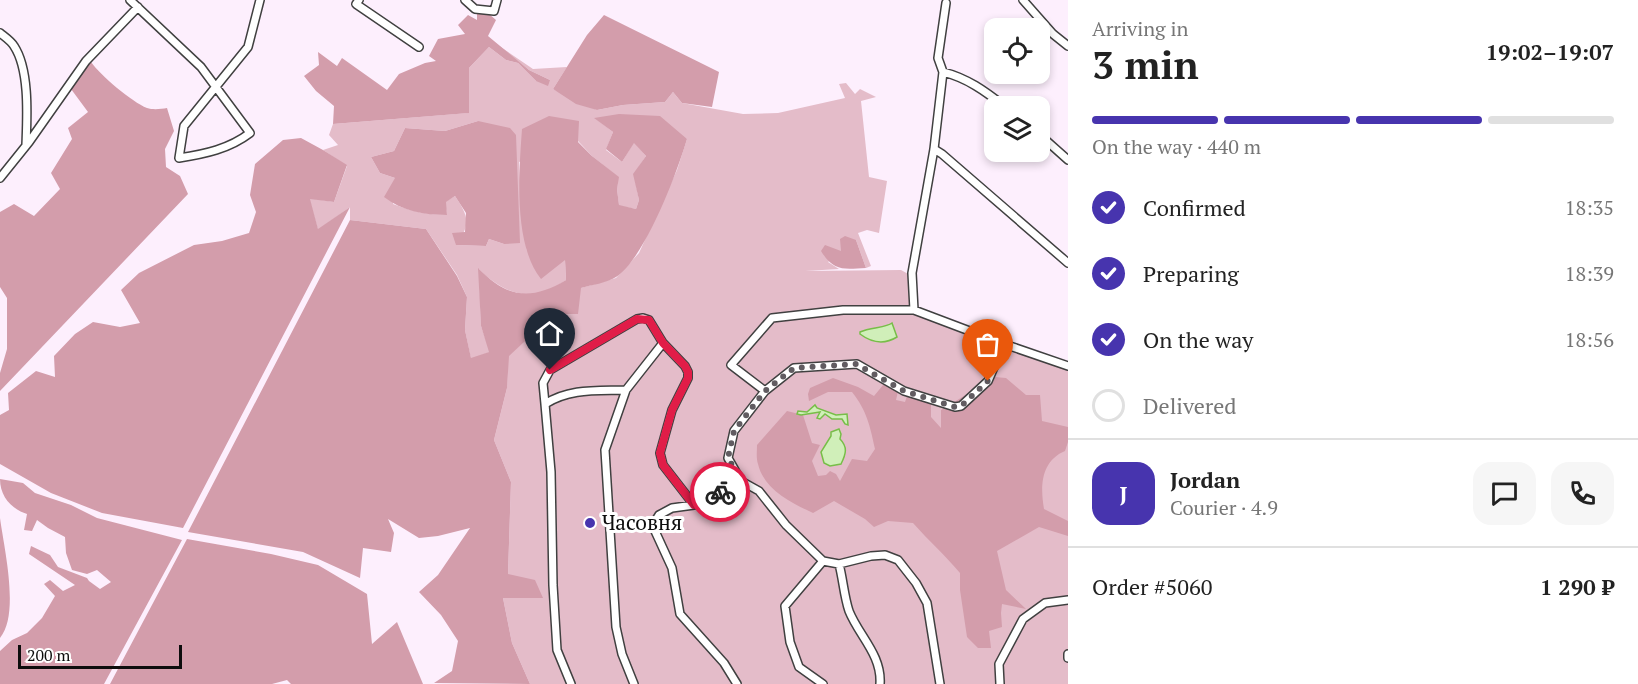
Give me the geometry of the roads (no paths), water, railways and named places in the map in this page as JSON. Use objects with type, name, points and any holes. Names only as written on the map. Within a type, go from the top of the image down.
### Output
[{"type":"street","points":[[130,0],[201,67],[216,86],[250,134],[238,142],[205,154],[179,158],[184,126],[216,86],[248,47],[260,0]]},
{"type":"street","points":[[465,0],[475,9],[494,11],[497,0]]},
{"type":"street","points":[[1023,0],[1053,34],[1068,46]]},
{"type":"street","points":[[358,2],[419,47]]},
{"type":"street","points":[[914,310],[912,273],[934,149],[943,72],[938,58],[946,3]]},
{"type":"street","points":[[0,178],[26,147],[86,61],[138,7]]},
{"type":"street","points":[[0,33],[13,45],[24,74],[28,110],[26,147]]},
{"type":"street","points":[[943,72],[959,76],[992,96]]},
{"type":"street","points":[[1050,144],[1068,160]]},
{"type":"street","points":[[934,149],[1068,263]]},
{"type":"street","points":[[765,391],[731,365],[772,318],[843,310],[914,310],[1068,366]]},
{"type":"street","points":[[571,684],[557,650],[553,585],[551,472],[543,383],[550,370],[637,319],[649,320],[663,343],[685,366],[688,378],[672,410],[660,453],[663,465],[694,505]]},
{"type":"street","points":[[634,684],[622,654],[616,627],[605,450],[626,390],[663,343]]},
{"type":"street","points":[[940,684],[927,603],[916,583],[898,560],[885,555],[839,564],[823,561],[786,525],[759,490],[741,480],[728,458],[734,431],[765,391],[794,368],[856,364],[904,391],[955,407],[961,406],[988,381],[1004,344]]},
{"type":"street","points":[[545,404],[558,396],[576,392],[626,390]]},
{"type":"street","points":[[737,684],[724,663],[680,614],[672,568],[655,531],[654,523],[658,515],[672,508],[694,505],[741,480]]},
{"type":"street","points":[[823,561],[785,606],[790,642],[800,667],[823,684]]},
{"type":"street","points":[[839,564],[849,611],[875,657],[880,671],[879,684]]},
{"type":"street","points":[[1000,684],[999,664],[1023,620],[1045,603],[1068,600]]},
{"type":"place","name":"Часовня","points":[[590,523]]}]
